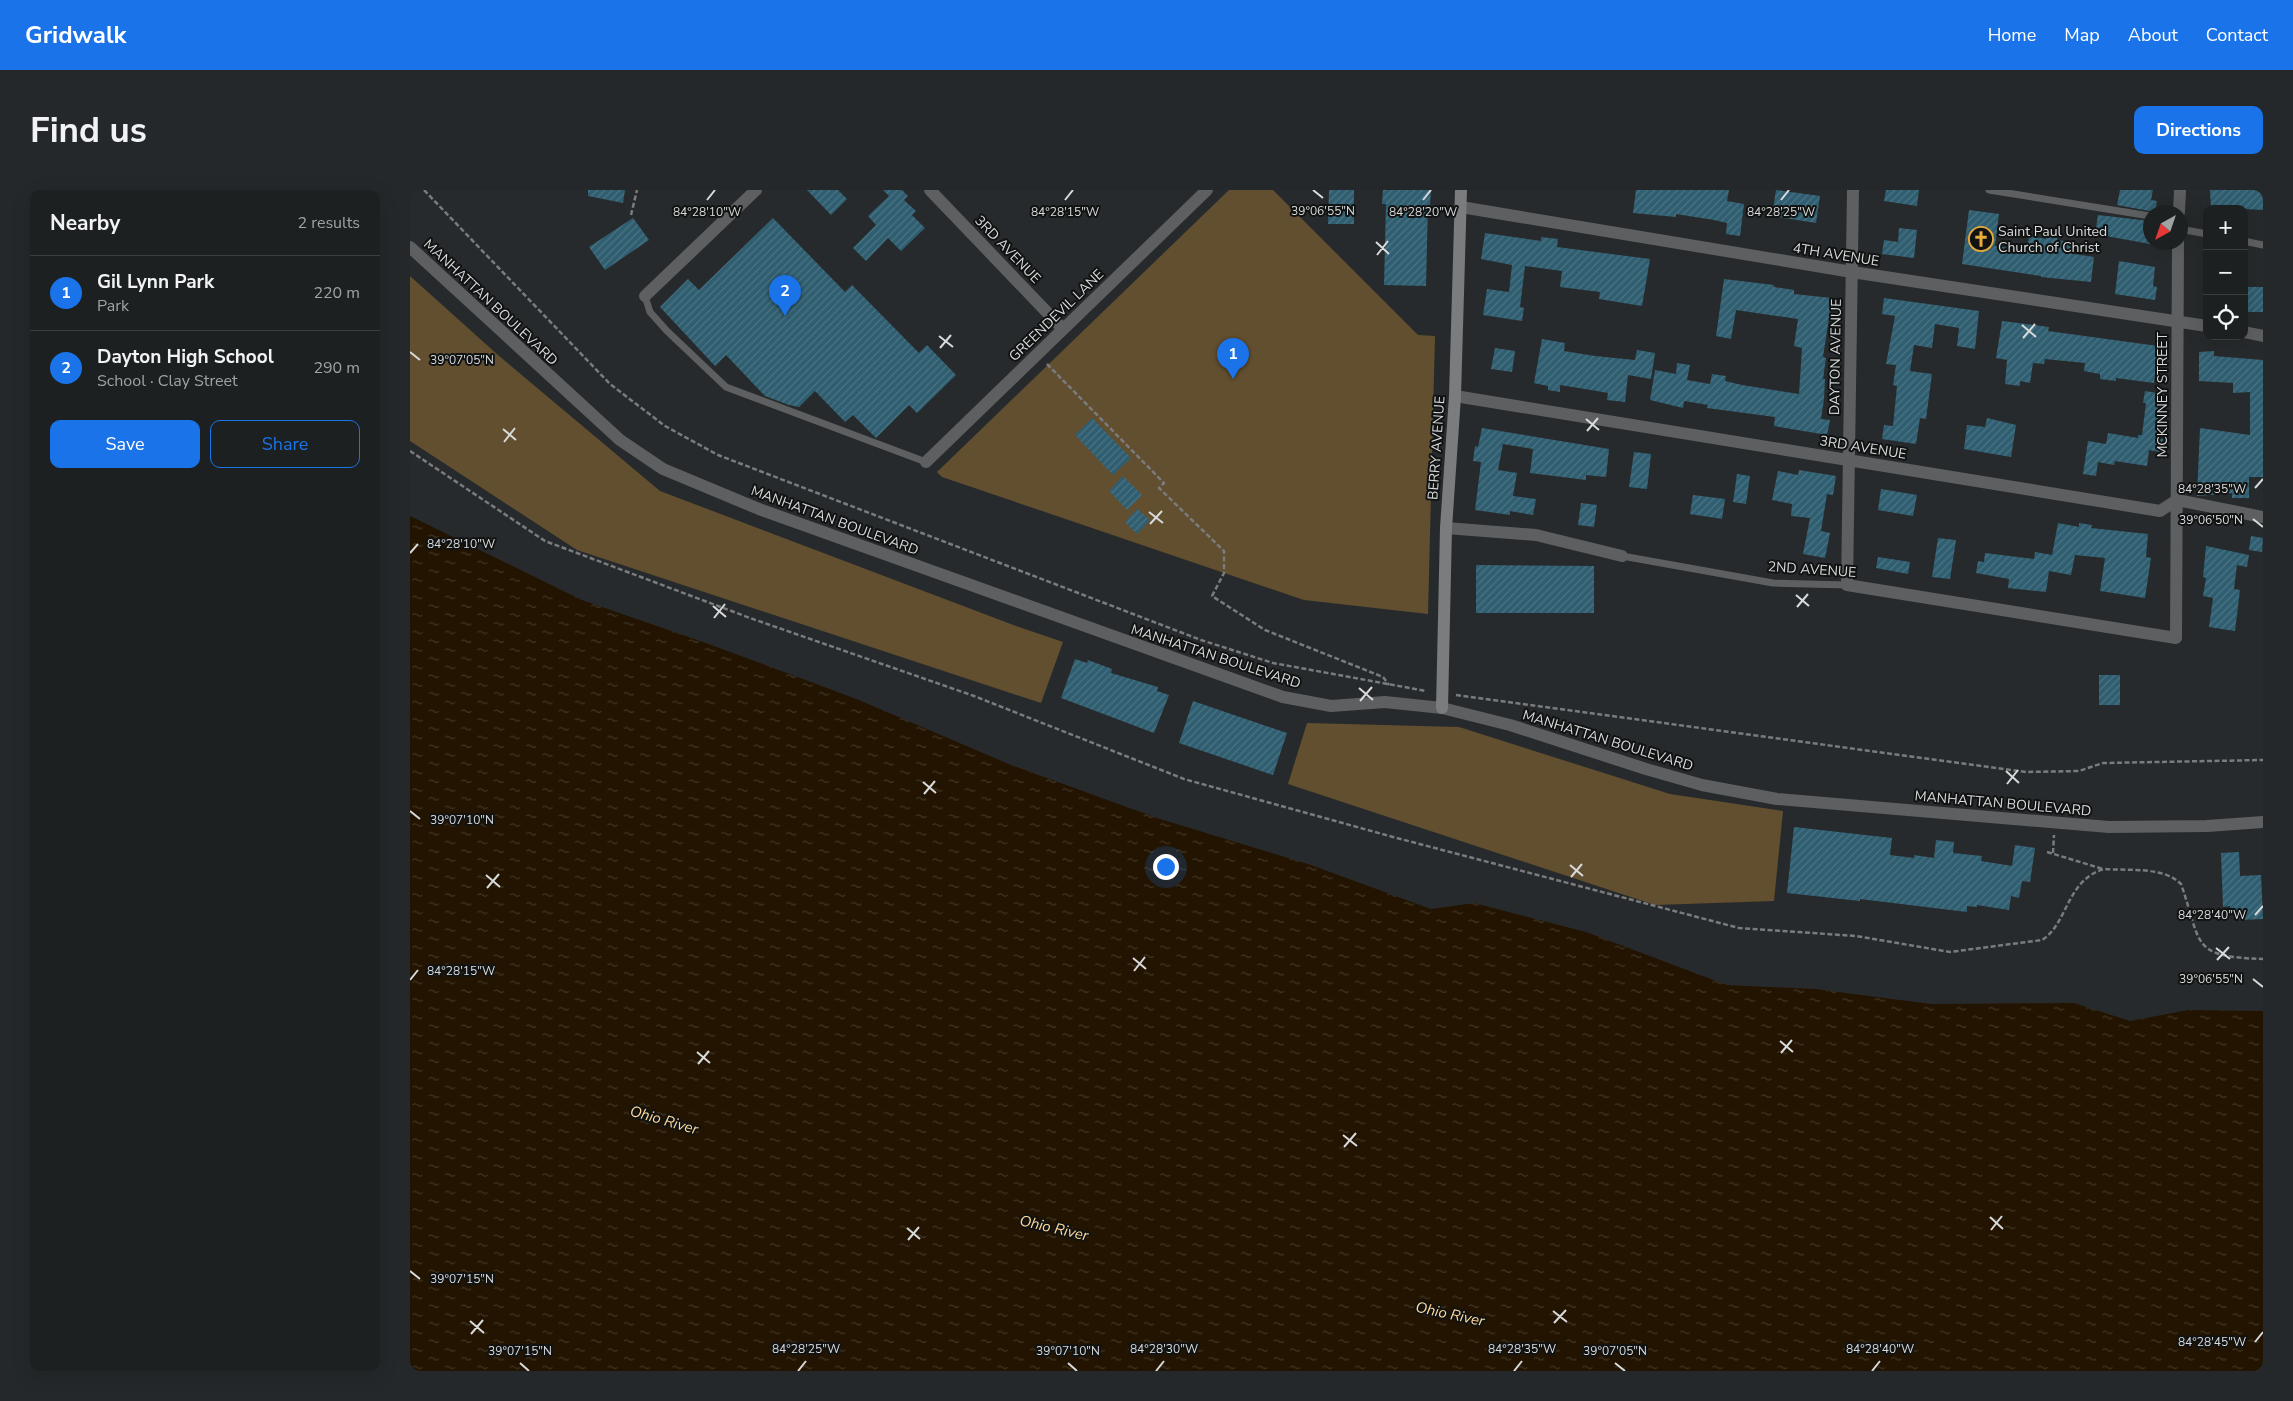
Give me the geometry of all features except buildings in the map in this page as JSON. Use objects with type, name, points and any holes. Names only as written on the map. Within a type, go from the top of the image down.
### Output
[{"type":"street","points":[[645,296],[756,190]]},
{"type":"street","name":"3RD AVENUE","points":[[930,190],[1063,329]]},
{"type":"street","name":"GREENDEVIL LANE","points":[[926,462],[1207,190]]},
{"type":"street","name":"BERRY AVENUE","points":[[1442,708],[1446,606],[1446,528],[1455,396],[1461,190]]},
{"type":"street","name":"DAYTON AVENUE","points":[[1847,585],[1853,190]]},
{"type":"street","points":[[2179,205],[2180,190]]},
{"type":"street","name":"4TH AVENUE","points":[[1461,208],[1852,272],[2203,326]]},
{"type":"street","name":"MANHATTAN BOULEVARD","points":[[410,247],[620,440],[663,469],[702,487],[1205,671],[1283,697],[1331,706],[1385,702],[1442,708],[1510,725],[1702,785],[1777,799],[2109,827],[2207,826],[2263,822]]},
{"type":"street","name":"MCKINNEY STREET","points":[[2176,638],[2178,250]]},
{"type":"street","points":[[2248,333],[2263,336]]},
{"type":"street","name":"3RD AVENUE","points":[[1455,396],[2160,511],[2177,500]]},
{"type":"street","points":[[2177,500],[2263,517]]},
{"type":"street","name":"2ND AVENUE","points":[[1446,528],[1536,535],[1622,556]]},
{"type":"street","name":"2ND AVENUE","points":[[1847,585],[2176,638]]},
{"type":"lane","points":[[1989,190],[2143,215]]},
{"type":"lane","points":[[2188,230],[2203,233]]},
{"type":"lane","points":[[2248,242],[2263,245]]},
{"type":"lane","points":[[645,296],[650,312],[667,331],[726,387],[926,462]]},
{"type":"lane","name":"2ND AVENUE","points":[[1622,556],[1773,583],[1847,585]]},
{"type":"path","points":[[424,190],[610,384],[665,426],[718,455],[1201,640],[1273,663],[1390,686],[2026,772],[2079,771],[2103,763],[2263,760]]},
{"type":"path","points":[[631,215],[637,190]]},
{"type":"path","points":[[1038,354],[1164,483],[1159,488],[1224,551],[1224,573],[1212,596],[1265,630],[1382,677],[1390,686]]},
{"type":"path","points":[[410,451],[545,541],[660,586],[974,696],[1184,779],[1393,837],[1739,928],[1856,936],[1950,952],[2018,944],[2042,940],[2048,936],[2081,883],[2088,876],[2104,869]]},
{"type":"path","points":[[2052,853],[2056,822]]},
{"type":"path","points":[[2048,852],[2104,869],[2156,872],[2177,880],[2184,891],[2193,930],[2204,946],[2213,952],[2235,959],[2263,960]]},
{"type":"shaded area","points":[[1229,190],[1273,190],[1418,335],[1435,336],[1428,614],[1304,600],[942,477],[937,472]]},
{"type":"shaded area","points":[[410,276],[498,355],[660,491],[1016,626],[1063,642],[1041,703],[577,550],[410,441]]},
{"type":"shaded area","points":[[1307,723],[1459,727],[1670,794],[1783,811],[1774,901],[1655,905],[1288,784]]},
{"type":"water","name":"Ohio River","points":[[410,516],[582,600],[706,643],[859,700],[1011,765],[1157,818],[1311,865],[1431,909],[1474,903],[1586,932],[1727,985],[1815,989],[1931,1004],[2074,1003],[2130,1021],[2188,1010],[2263,1011],[2263,1371],[410,1371]]},
{"type":"place","name":"Saint Paul United Church of Christ","points":[[1981,239]]},
{"type":"place","name":"Dayton High School","points":[[785,316]]},
{"type":"place","name":"Gil Lynn Park","points":[[1233,379]]}]
